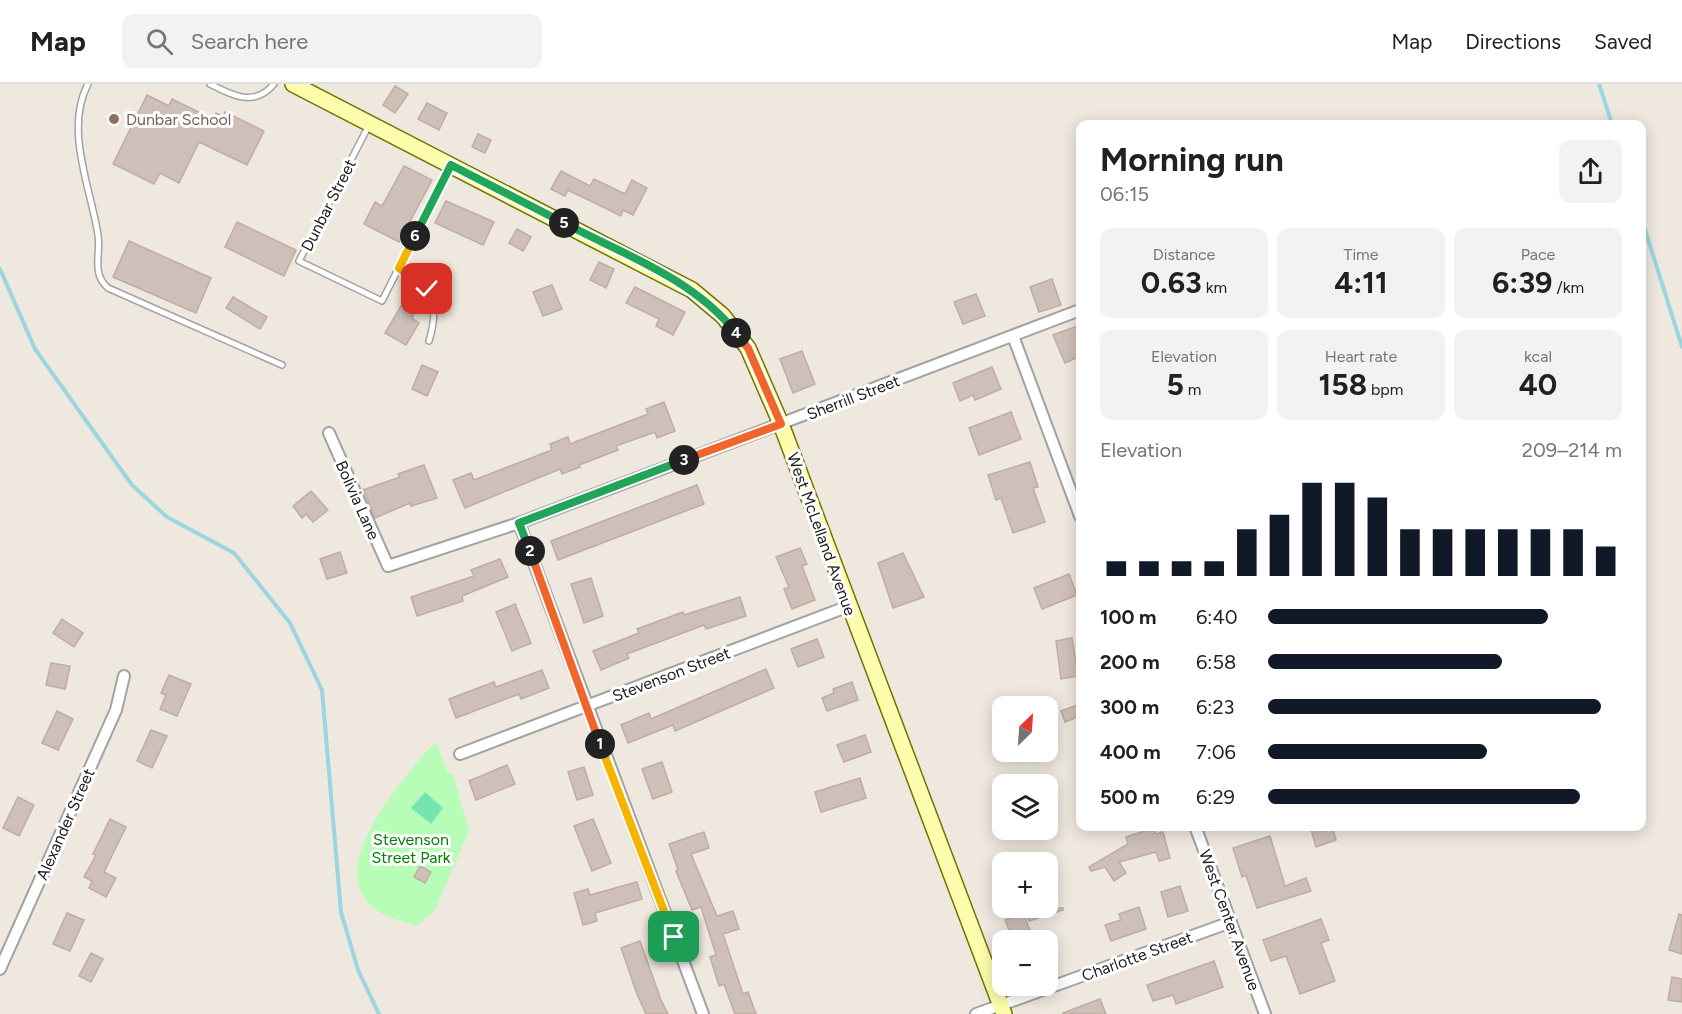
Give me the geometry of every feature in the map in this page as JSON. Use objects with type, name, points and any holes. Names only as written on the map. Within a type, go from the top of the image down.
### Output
[{"type":"street","name":"West McLelland Avenue","points":[[293,84],[692,290],[723,316],[748,348],[781,424],[1002,1010]]},
{"type":"street","name":"Sherrill Street","points":[[388,566],[519,523],[1076,312]]},
{"type":"street","points":[[1013,336],[1076,505]]},
{"type":"street","name":"Bolivia Lane","points":[[329,433],[388,566]]},
{"type":"street","points":[[519,523],[703,1014]]},
{"type":"street","name":"Stevenson Street","points":[[460,754],[849,606]]},
{"type":"street","name":"Alexander Street","points":[[0,969],[116,710],[124,676]]},
{"type":"street","name":"West Center Avenue","points":[[1197,831],[1265,1014]]},
{"type":"street","name":"Charlotte Street","points":[[976,1014],[1002,1010],[1231,922]]},
{"type":"lane","points":[[88,84],[82,96],[80,110],[80,148],[84,180],[98,237],[99,280],[108,288],[282,365]]},
{"type":"lane","points":[[210,84],[242,99],[259,97],[274,84]]},
{"type":"lane","name":"Dunbar Street","points":[[370,124],[300,261],[382,301],[451,165]]},
{"type":"lane","points":[[399,268],[418,281],[432,298],[435,318],[429,341]]},
{"type":"green space","name":"Stevenson Street Park","points":[[436,743],[448,774],[453,773],[469,831],[435,910],[417,926],[387,916],[371,906],[360,888],[357,868],[362,847],[372,825],[400,784],[426,751]]},
{"type":"green space","points":[[425,792],[443,808],[431,824],[411,808]]},
{"type":"building","points":[[395,86],[408,94],[395,113],[383,105]]},
{"type":"building","points":[[147,95],[169,106],[172,99],[213,119],[216,113],[223,116],[225,112],[264,131],[247,165],[199,142],[179,183],[160,173],[154,184],[113,164]]},
{"type":"building","points":[[427,103],[447,113],[439,130],[418,119]]},
{"type":"building","points":[[478,134],[491,140],[485,153],[472,147]]},
{"type":"building","points":[[404,166],[432,180],[399,242],[364,224],[375,202],[382,206]]},
{"type":"building","points":[[561,171],[590,186],[594,179],[625,194],[632,180],[647,188],[633,215],[623,210],[621,216],[568,190],[565,196],[551,189]]},
{"type":"building","points":[[446,201],[494,222],[483,245],[435,223]]},
{"type":"building","points":[[237,222],[296,250],[284,276],[225,247]]},
{"type":"building","points":[[517,229],[531,237],[523,251],[509,243]]},
{"type":"building","points":[[129,241],[211,278],[196,313],[113,277]]},
{"type":"building","points":[[599,262],[614,269],[606,288],[590,280]]},
{"type":"building","points":[[1052,279],[1061,305],[1039,312],[1030,287]]},
{"type":"building","points":[[552,285],[562,309],[543,316],[533,292]]},
{"type":"building","points":[[635,287],[685,312],[673,335],[656,326],[659,319],[626,303]]},
{"type":"building","points":[[976,294],[985,316],[963,324],[954,302]]},
{"type":"building","points":[[233,297],[267,317],[260,329],[226,308]]},
{"type":"building","points":[[401,306],[414,313],[412,318],[419,323],[406,345],[385,333]]},
{"type":"building","points":[[1076,326],[1076,358],[1065,363],[1053,335]]},
{"type":"building","points":[[802,351],[815,384],[793,393],[780,359]]},
{"type":"building","points":[[422,365],[438,372],[427,396],[412,389]]},
{"type":"building","points":[[992,367],[1001,389],[975,400],[973,395],[960,401],[953,383]]},
{"type":"building","points":[[664,402],[675,431],[657,438],[655,432],[616,446],[618,450],[579,465],[580,467],[562,474],[560,469],[465,508],[453,480],[471,473],[474,480],[552,450],[550,444],[568,437],[570,444],[648,414],[646,409]]},
{"type":"building","points":[[1011,412],[1021,439],[979,455],[969,428]]},
{"type":"building","points":[[1030,462],[1038,487],[1033,488],[1045,522],[1013,533],[1001,498],[996,500],[988,475]]},
{"type":"building","points":[[424,465],[437,498],[411,506],[410,503],[375,518],[363,490],[400,477],[398,474]]},
{"type":"building","points":[[697,485],[704,504],[558,560],[551,541]]},
{"type":"building","points":[[311,491],[328,510],[313,522],[306,514],[302,518],[293,506]]},
{"type":"building","points":[[800,548],[807,564],[802,566],[815,600],[792,609],[784,589],[789,587],[776,557]]},
{"type":"building","points":[[340,552],[347,573],[327,579],[320,559]]},
{"type":"building","points":[[903,553],[924,597],[893,608],[878,563]]},
{"type":"building","points":[[500,559],[508,577],[462,596],[463,601],[417,616],[411,597],[474,576],[471,570]]},
{"type":"building","points":[[1069,574],[1076,595],[1042,609],[1034,588]]},
{"type":"building","points":[[591,578],[603,616],[584,623],[571,584]]},
{"type":"building","points":[[740,597],[746,616],[706,629],[704,625],[627,654],[629,658],[601,670],[593,651],[639,633],[637,629],[683,612],[684,615]]},
{"type":"building","points":[[515,604],[531,643],[512,651],[496,612]]},
{"type":"building","points":[[62,619],[83,633],[74,647],[53,633]]},
{"type":"building","points":[[1072,638],[1076,676],[1061,679],[1056,641]]},
{"type":"building","points":[[817,639],[824,657],[798,667],[791,649]]},
{"type":"building","points":[[51,663],[70,666],[65,689],[46,685]]},
{"type":"building","points":[[766,669],[774,688],[675,731],[673,725],[628,743],[621,725],[649,713],[651,719]]},
{"type":"building","points":[[542,670],[549,688],[521,699],[519,694],[456,718],[449,699],[494,682],[496,687]]},
{"type":"building","points":[[169,675],[191,684],[177,716],[160,709],[166,695],[161,693]]},
{"type":"building","points":[[852,682],[858,700],[827,711],[822,698],[834,693],[833,689]]},
{"type":"building","points":[[1076,705],[1076,718],[1065,722],[1061,711]]},
{"type":"building","points":[[57,711],[73,719],[58,750],[42,743]]},
{"type":"building","points":[[151,730],[167,736],[152,768],[137,761]]},
{"type":"building","points":[[865,735],[871,752],[844,762],[837,745]]},
{"type":"building","points":[[662,762],[672,792],[653,799],[642,769]]},
{"type":"building","points":[[507,765],[515,784],[476,800],[469,781]]},
{"type":"building","points":[[584,767],[593,795],[577,800],[568,772]]},
{"type":"building","points":[[860,778],[866,798],[821,812],[815,792]]},
{"type":"building","points":[[18,797],[34,805],[19,836],[3,828]]},
{"type":"building","points":[[110,819],[126,827],[104,872],[116,878],[106,897],[89,888],[92,881],[84,877],[96,855],[93,854]]},
{"type":"building","points":[[593,819],[611,863],[592,871],[574,826]]},
{"type":"building","points":[[1145,831],[1155,831],[1156,834],[1163,832],[1170,858],[1159,861],[1156,852],[1119,862],[1126,873],[1114,881],[1105,867],[1091,871],[1089,867],[1128,844],[1126,837]]},
{"type":"building","points":[[1311,831],[1333,831],[1336,840],[1316,847]]},
{"type":"building","points":[[704,832],[709,848],[691,854],[717,916],[733,911],[739,929],[723,934],[743,994],[748,992],[756,1014],[735,1014],[724,984],[719,986],[710,957],[716,955],[701,907],[692,910],[676,871],[678,870],[669,844]]},
{"type":"building","points":[[1270,836],[1285,886],[1306,878],[1311,891],[1257,908],[1246,875],[1242,877],[1233,848]]},
{"type":"building","points":[[420,866],[431,872],[425,883],[414,877]]},
{"type":"building","points":[[637,882],[642,899],[595,913],[597,921],[583,925],[574,893],[588,889],[590,895]]},
{"type":"building","points":[[1180,886],[1188,911],[1168,917],[1161,892]]},
{"type":"building","points":[[1139,907],[1146,929],[1111,941],[1105,925],[1121,920],[1119,914]]},
{"type":"building","points":[[67,913],[84,920],[70,951],[53,944]]},
{"type":"building","points":[[1679,914],[1682,915],[1682,954],[1669,950]]},
{"type":"building","points":[[1025,918],[1030,930],[1009,930],[1005,920]]},
{"type":"building","points":[[1321,919],[1329,940],[1321,943],[1335,981],[1300,994],[1286,956],[1271,961],[1263,940]]},
{"type":"building","points":[[640,941],[668,1014],[646,1014],[637,994],[621,948]]},
{"type":"building","points":[[91,953],[103,959],[91,982],[79,976]]},
{"type":"building","points":[[1214,961],[1223,987],[1176,1004],[1173,995],[1153,1001],[1147,985]]},
{"type":"building","points":[[1672,977],[1682,979],[1682,1002],[1668,1000]]},
{"type":"building","points":[[1100,999],[1106,1014],[1063,1014],[1063,1013]]},
{"type":"waterway","points":[[1599,84],[1611,120]]},
{"type":"waterway","points":[[1646,233],[1682,347]]},
{"type":"waterway","points":[[0,269],[35,349],[132,485],[167,517],[234,553],[290,623],[322,690],[341,912],[358,970],[379,1014]]},
{"type":"place","name":"Dunbar School","points":[[114,119]]},
{"type":"route","points":[[427,289],[399,268],[451,165],[692,290],[723,316],[748,348],[781,424],[519,523],[674,937]]}]
